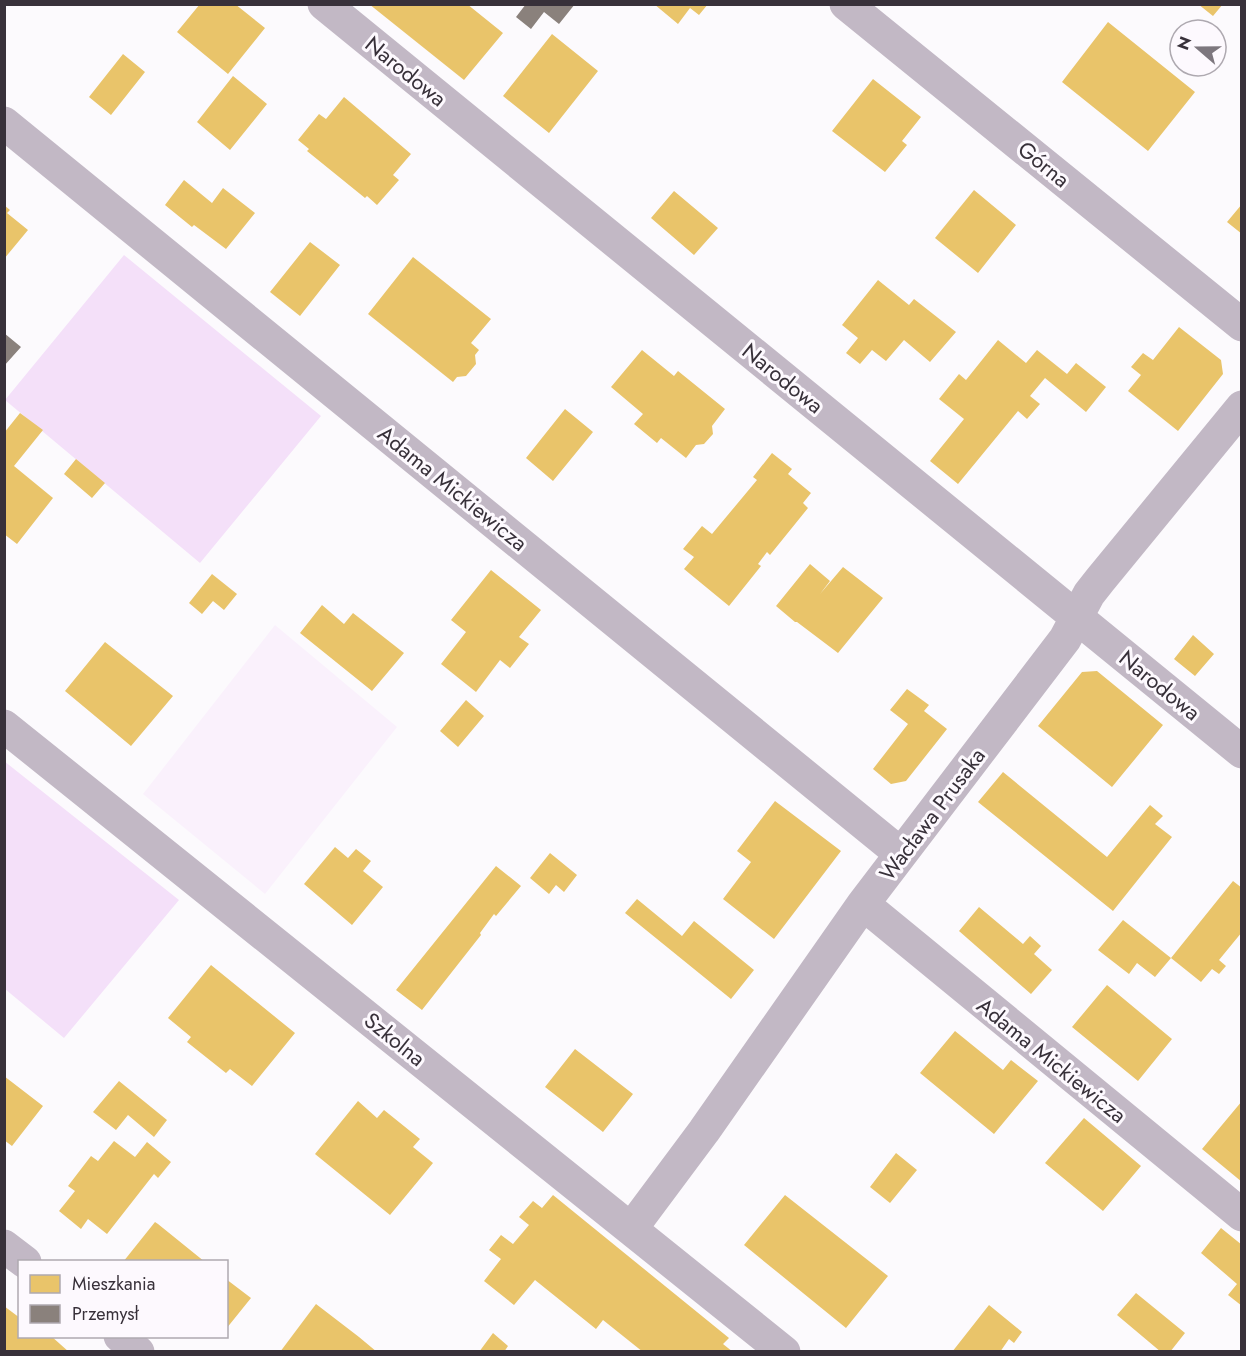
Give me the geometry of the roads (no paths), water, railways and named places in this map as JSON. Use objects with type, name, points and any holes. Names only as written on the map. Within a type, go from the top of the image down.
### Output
[{"type":"street","name":"Narodowa","points":[[324,4],[1242,752]]},
{"type":"street","name":"Górna","points":[[846,4],[1242,324]]},
{"type":"street","name":"Adama Mickiewicza","points":[[4,123],[901,854]]},
{"type":"street","name":"Wacława Prusaka","points":[[632,1229],[704,1131],[863,904],[1065,639],[1089,594],[1242,407]]},
{"type":"street","name":"Szkolna","points":[[4,726],[784,1352]]},
{"type":"street","name":"Adama Mickiewicza","points":[[863,904],[1242,1215]]},
{"type":"street","points":[[4,1246],[22,1260]]},
{"type":"street","points":[[122,1338],[138,1352]]}]
